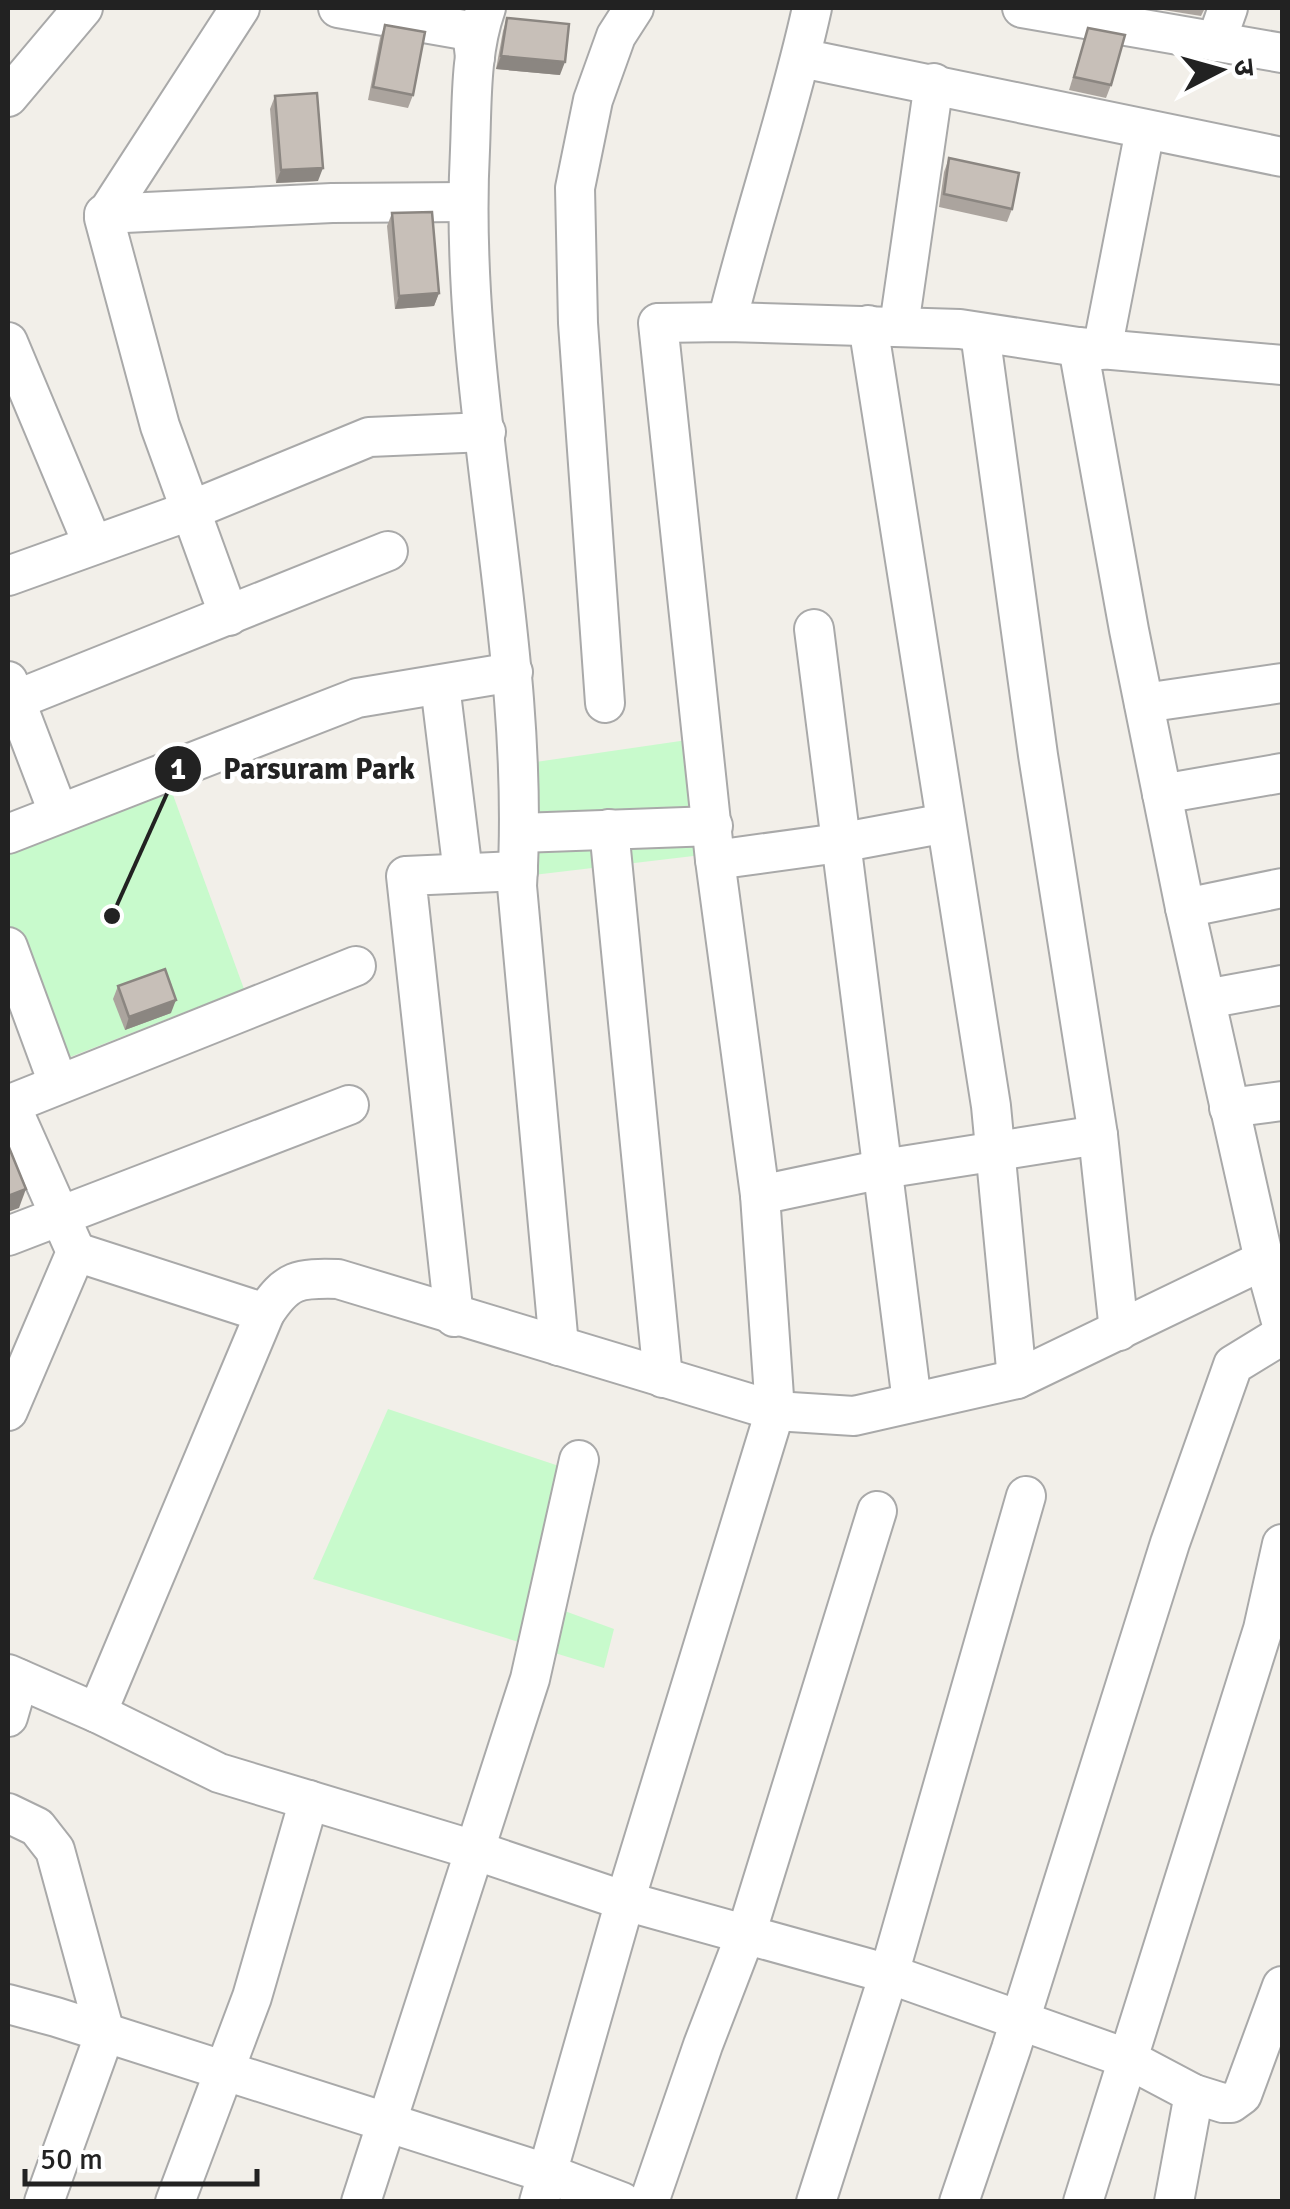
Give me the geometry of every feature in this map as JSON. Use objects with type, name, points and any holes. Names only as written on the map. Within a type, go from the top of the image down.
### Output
[{"type":"street","points":[[8,97],[83,8]]},
{"type":"street","points":[[230,616],[189,511],[150,392],[104,214],[240,8]]},
{"type":"street","points":[[338,8],[452,26],[469,34],[475,57]]},
{"type":"street","points":[[486,8],[475,57],[467,202],[472,307],[512,672],[520,832],[518,871],[558,1346]]},
{"type":"street","points":[[605,703],[578,323],[575,188],[593,100],[616,36],[634,8]]},
{"type":"street","points":[[727,322],[812,8]]},
{"type":"street","points":[[1022,8],[1222,25],[1282,53]]},
{"type":"street","points":[[801,58],[1282,157]]},
{"type":"street","points":[[934,83],[883,326],[946,823],[996,1153],[1016,1378]]},
{"type":"street","points":[[1146,130],[1090,349],[1144,704],[1229,1108],[1268,1236],[1282,1325]]},
{"type":"street","points":[[104,214],[332,203],[467,202]]},
{"type":"street","points":[[544,2188],[625,1901],[775,1411],[760,1195],[714,843],[658,324],[727,322],[980,332],[1090,349],[1282,364]]},
{"type":"street","points":[[980,332],[1038,755],[1098,1135],[1119,1331]]},
{"type":"street","points":[[8,342],[94,546]]},
{"type":"street","points":[[8,576],[189,511],[369,438],[486,432]]},
{"type":"street","points":[[58,812],[10,694],[230,616],[388,551]]},
{"type":"street","points":[[814,629],[912,1402]]},
{"type":"street","points":[[8,834],[357,698],[512,672]]},
{"type":"street","points":[[1144,704],[1282,683]]},
{"type":"street","points":[[440,684],[463,873]]},
{"type":"street","points":[[1162,794],[1282,773]]},
{"type":"street","points":[[520,832],[610,830],[714,843],[840,843],[946,823]]},
{"type":"street","points":[[610,830],[664,1378]]},
{"type":"street","points":[[454,1316],[406,876],[518,871]]},
{"type":"street","points":[[1185,908],[1282,888]]},
{"type":"street","points":[[10,960],[58,1083]]},
{"type":"street","points":[[8,1411],[76,1252],[9,1104],[356,966]]},
{"type":"street","points":[[1206,999],[1282,984]]},
{"type":"street","points":[[1229,1108],[1282,1100]]},
{"type":"street","points":[[8,1236],[349,1106]]},
{"type":"street","points":[[760,1195],[882,1169],[1098,1135]]},
{"type":"street","points":[[98,1713],[265,1313],[279,1291],[297,1281],[338,1280],[775,1411],[854,1416],[1016,1378],[1119,1331],[1268,1236]]},
{"type":"street","points":[[76,1252],[265,1313]]},
{"type":"street","points":[[959,2202],[1170,1543],[1233,1366],[1282,1334]]},
{"type":"street","points":[[360,2202],[534,1664],[579,1460]]},
{"type":"street","points":[[816,2202],[890,1974],[1026,1496]]},
{"type":"street","points":[[650,2202],[703,2044],[746,1933],[877,1511]]},
{"type":"street","points":[[1083,2202],[1126,2058],[1277,1597],[1282,1544]]},
{"type":"street","points":[[8,1716],[13,1676],[219,1773],[474,1850],[625,1901],[890,1974],[1126,2058],[1194,2094],[1223,2103],[1242,2095],[1282,1986]]},
{"type":"street","points":[[175,2202],[252,1997],[309,1800]]},
{"type":"street","points":[[8,1813],[37,1827],[55,1850],[105,2033],[44,2202]]},
{"type":"street","points":[[8,2004],[386,2123],[544,2188],[622,2202]]},
{"type":"street","points":[[1174,2202],[1194,2094]]},
{"type":"green space","points":[[708,737],[727,852],[525,876],[522,764]]},
{"type":"green space","points":[[169,784],[244,989],[37,1070],[8,996],[8,844]]},
{"type":"green space","points":[[388,1409],[574,1471],[540,1602],[614,1629],[604,1668],[313,1579]]},
{"type":"building","points":[[507,18],[569,24],[565,62],[501,56]]},
{"type":"building","points":[[385,25],[425,32],[413,95],[373,87]]},
{"type":"building","points":[[1088,28],[1125,35],[1111,85],[1074,77]]},
{"type":"building","points":[[317,93],[323,168],[281,170],[275,96]]},
{"type":"building","points":[[949,158],[1019,173],[1012,209],[944,194]]},
{"type":"building","points":[[432,212],[439,293],[399,296],[392,213]]},
{"type":"building","points":[[165,969],[176,1000],[129,1017],[118,986]]},
{"type":"building","points":[[8,1145],[26,1189],[8,1196]]},
{"type":"place","name":"Parsuram Park","points":[[112,916]]}]
